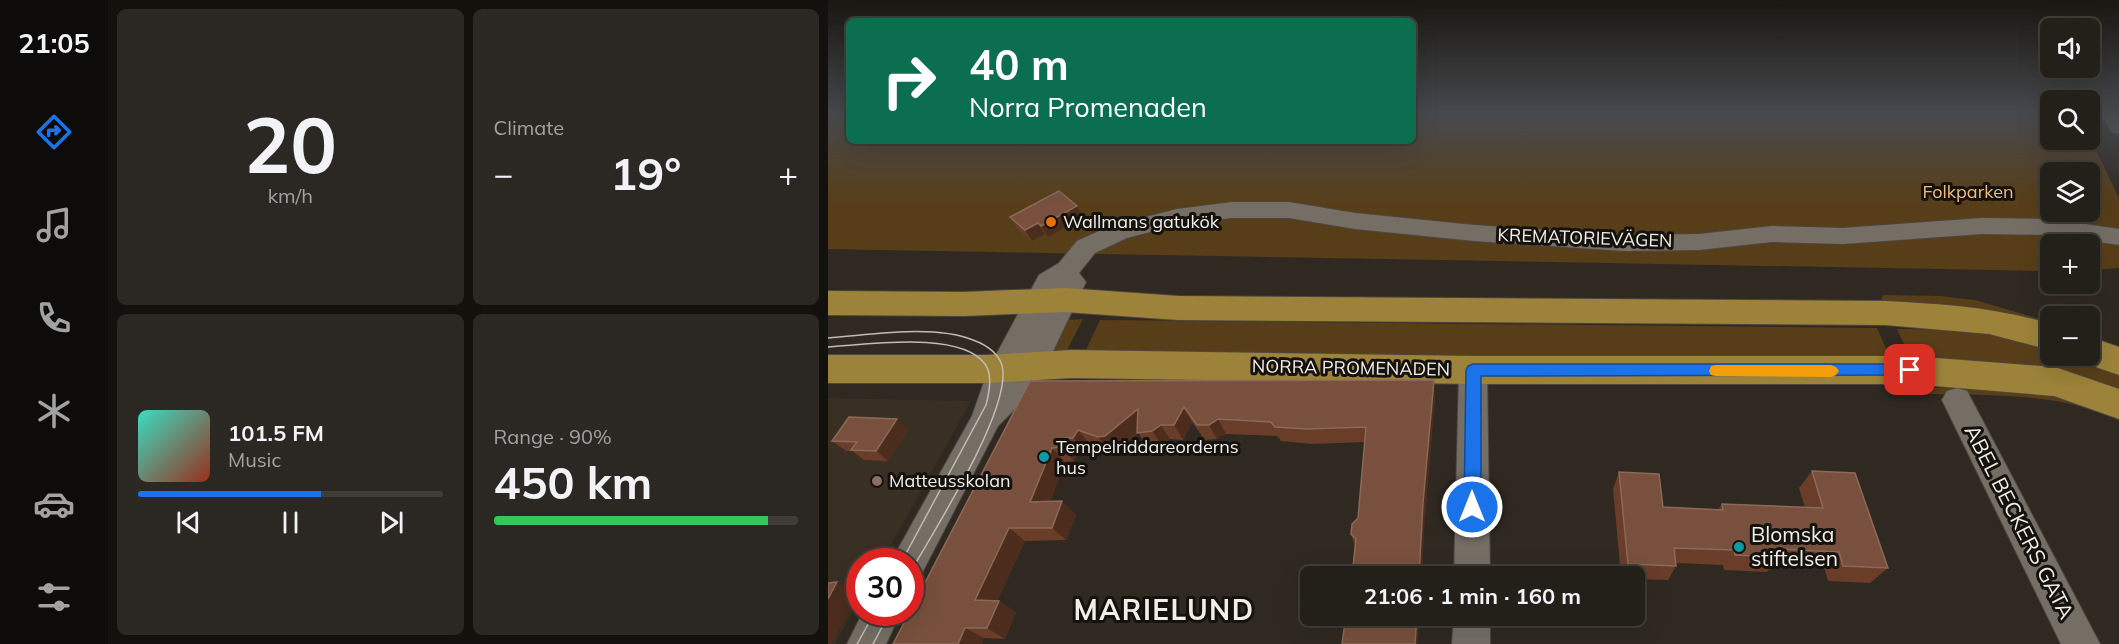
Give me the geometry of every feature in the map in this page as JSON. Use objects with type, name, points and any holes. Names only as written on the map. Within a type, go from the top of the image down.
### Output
[{"type":"main road","points":[[828,303],[964,304],[1051,300],[1178,308],[1917,315],[1943,316],[2040,333]]},
{"type":"main road","points":[[2100,354],[2119,361]]},
{"type":"main road","name":"NORRA PROMENADEN","points":[[828,369],[1018,366],[1473,370],[1910,370],[2055,382],[2119,404]]},
{"type":"street","name":"KREMATORIEVÄGEN","points":[[917,548],[986,419],[1021,386],[1018,366],[1051,300],[1086,247],[1119,232],[1177,217],[1232,210],[1289,210],[1355,221],[1474,233],[1623,243],[1699,242],[1772,234],[1843,236],[1982,226],[2051,227],[2119,237]]},
{"type":"street","points":[[1472,566],[1473,370]]},
{"type":"street","name":"ABEL BECKERS GATA","points":[[1957,400],[2081,644]]},
{"type":"street","points":[[866,644],[876,626]]},
{"type":"street","points":[[1471,644],[1472,626]]},
{"type":"shaded area","name":"Matteusskolan","points":[[828,398],[971,401],[889,548],[846,548],[846,624],[835,644],[828,644]]},
{"type":"green space","name":"Folkparken","points":[[828,144],[2040,144],[2040,150],[2096,150],[2119,198],[2119,268],[2100,269],[2100,234],[2040,234],[2040,271],[828,249]]},
{"type":"green space","points":[[1884,295],[1940,296],[1975,300],[2040,319],[2040,323],[1968,308],[1884,303],[1881,298]]},
{"type":"green space","points":[[1083,319],[1066,352],[1052,352],[1066,320]]},
{"type":"green space","points":[[1100,320],[1877,328],[1891,360],[1085,352]]},
{"type":"green space","points":[[1897,329],[1937,330],[2011,338],[2040,344],[2040,366],[2100,366],[2100,364],[2119,371],[2119,392],[1912,361]]},
{"type":"green space","points":[[1925,388],[1995,388],[2070,397],[2100,411],[2036,398],[1930,394]]},
{"type":"building","points":[[1059,191],[1077,206],[1041,226],[1038,223],[1025,230],[1010,217]]},
{"type":"building","points":[[1434,380],[1420,566],[1353,566],[1356,539],[1351,534],[1352,524],[1358,518],[1366,427],[1307,429],[1275,427],[1271,422],[1218,419],[1209,425],[1197,425],[1184,407],[1174,425],[1161,425],[1152,431],[1137,433],[1138,409],[1105,436],[1098,437],[1078,430],[1073,438],[1065,438],[1061,447],[1052,448],[1030,502],[1062,501],[1052,528],[1009,528],[975,600],[999,601],[987,628],[965,628],[958,644],[893,644],[902,626],[924,626],[924,584],[1030,381]]},
{"type":"building","points":[[849,417],[897,419],[876,451],[851,450],[857,442],[832,441]]},
{"type":"building","name":"Blomska stiftelsen","points":[[1812,471],[1855,473],[1888,568],[1843,566],[1839,552],[1777,549],[1779,557],[1735,555],[1734,550],[1674,548],[1676,566],[1628,564],[1619,472],[1659,474],[1663,507],[1723,510],[1722,504],[1823,508]]},
{"type":"building","points":[[837,582],[828,599],[828,583]]},
{"type":"building","points":[[1344,626],[1416,626],[1415,644],[1342,644]]},
{"type":"tram line","points":[[828,338],[902,332],[957,335],[978,342],[997,355],[1000,360],[1003,371],[1001,391],[993,416],[967,473],[924,549]]},
{"type":"tram line","points":[[828,347],[911,342],[934,343],[973,353],[987,368],[990,384],[986,405],[909,548]]},
{"type":"tram line","points":[[857,644],[867,626]]},
{"type":"tram line","points":[[873,644],[883,626]]},
{"type":"slow traffic","points":[[1716,371],[1831,371]]},
{"type":"place","name":"Wallmans gatukök","points":[[1051,222]]},
{"type":"place","name":"Tempelriddareorderns hus","points":[[1044,457]]},
{"type":"place","name":"Matteusskolan","points":[[877,481]]},
{"type":"place","name":"Blomska stiftelsen","points":[[1739,547]]},
{"type":"district","name":"MARIELUND","points":[[1164,610]]},
{"type":"route","points":[[1472,507],[1473,370],[1910,370]]}]
